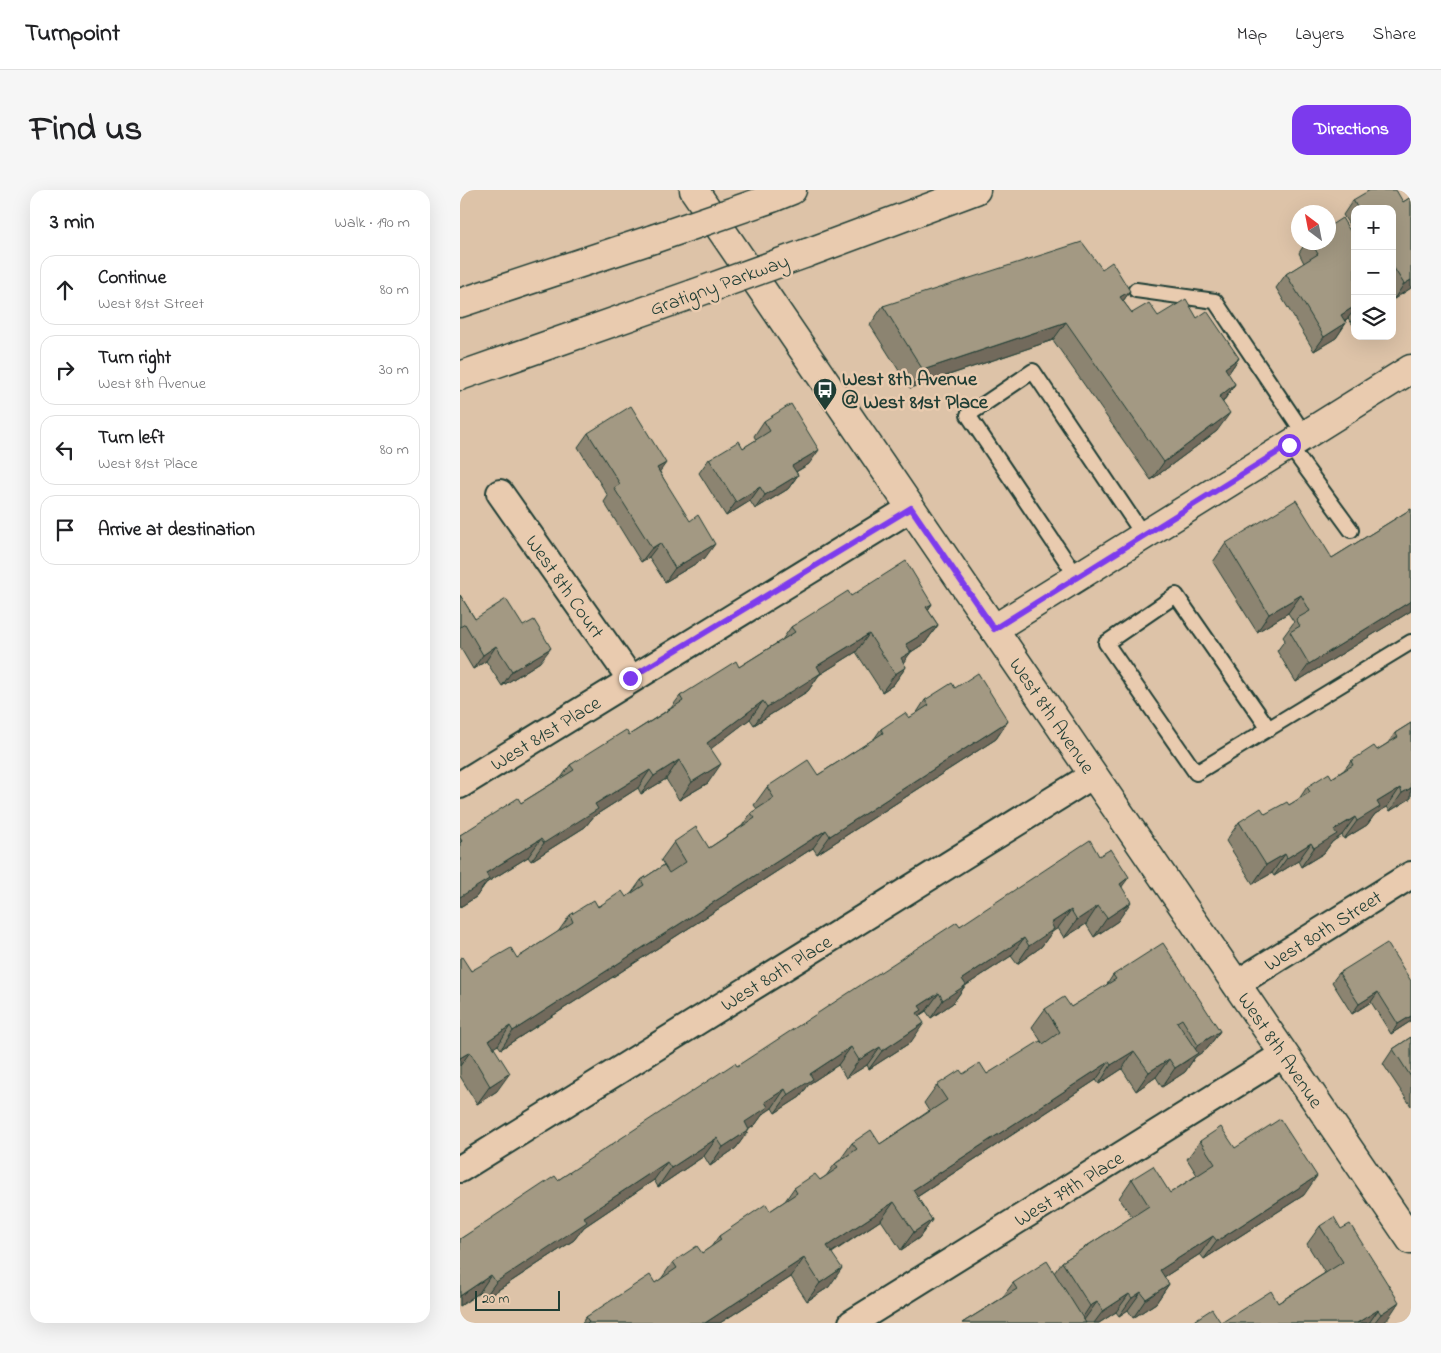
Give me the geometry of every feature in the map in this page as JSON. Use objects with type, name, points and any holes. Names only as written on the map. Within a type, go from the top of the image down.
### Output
[{"type":"main road","name":"West 8th Avenue","points":[[694,190],[1411,1240]]},
{"type":"main road","name":"Gratigny Parkway","points":[[460,376],[807,253],[976,190]]},
{"type":"main road","points":[[460,303],[782,194]]},
{"type":"main road","points":[[994,629],[1411,369]]},
{"type":"street","name":"West 8th Court","points":[[500,494],[630,678]]},
{"type":"street","name":"West 81st Place","points":[[460,785],[630,678],[911,508]]},
{"type":"street","name":"West 80th Place","points":[[460,1169],[1093,775]]},
{"type":"street","name":"West 80th Street","points":[[1236,984],[1411,875]]},
{"type":"street","name":"West 79th Place","points":[[852,1323],[1284,1054]]},
{"type":"lane","points":[[1136,290],[1215,301],[1351,530]]},
{"type":"lane","points":[[1077,577],[968,415],[1033,372],[1144,536]]},
{"type":"lane","points":[[1269,729],[1176,595],[1106,643],[1196,773],[1269,729],[1411,642]]},
{"type":"building","points":[[1370,190],[1396,190],[1403,202],[1411,197],[1411,280],[1404,284],[1396,271],[1396,205],[1356,205],[1353,200]]},
{"type":"building","points":[[1342,218],[1351,233],[1351,309],[1341,315],[1346,323],[1324,337],[1286,274],[1318,254],[1316,250],[1336,250],[1336,222]]},
{"type":"building","points":[[1082,242],[1102,269],[1112,262],[1130,291],[1120,297],[1132,313],[1149,303],[1158,316],[1186,299],[1197,318],[1207,311],[1239,358],[1225,368],[1235,384],[1219,397],[1230,413],[1164,462],[1066,322],[923,370],[883,306]]},
{"type":"building","points":[[791,404],[819,450],[792,466],[798,475],[765,495],[760,487],[736,502],[709,459],[739,441],[743,448],[770,431],[764,421]]},
{"type":"building","points":[[631,406],[666,463],[657,468],[690,521],[698,515],[715,544],[675,568],[660,543],[652,548],[614,488],[620,484],[588,433]]},
{"type":"building","points":[[1296,500],[1332,558],[1411,509],[1411,601],[1309,664],[1290,632],[1300,626],[1296,619],[1310,611],[1301,595],[1269,614],[1226,543]]},
{"type":"building","points":[[906,561],[932,604],[926,607],[938,625],[906,644],[911,652],[901,658],[906,667],[895,674],[869,634],[817,666],[821,673],[767,707],[763,701],[707,743],[721,764],[692,782],[679,760],[654,776],[650,770],[595,804],[598,809],[544,843],[541,839],[486,873],[489,879],[460,897],[460,843],[462,841],[460,835],[518,798],[521,803],[574,770],[570,765],[626,730],[629,735],[683,701],[680,696],[736,661],[739,667],[795,632],[791,627],[848,591],[851,596]]},
{"type":"building","points":[[460,595],[475,619],[506,599],[523,626],[534,620],[551,648],[512,671],[496,646],[483,655],[465,624],[460,627]]},
{"type":"building","points":[[978,673],[1008,721],[830,836],[826,830],[513,1031],[510,1026],[489,1040],[510,1073],[490,1086],[470,1052],[460,1058],[460,958],[462,957],[471,971],[511,948],[517,958],[573,922],[570,915],[594,900],[598,907],[622,891],[626,897],[644,885],[641,880],[664,865],[669,873],[686,862],[674,842],[696,827],[709,848],[755,818],[751,813],[774,798],[767,787],[808,760],[818,775],[883,733],[881,729],[905,713],[909,718],[929,705],[925,700],[952,683],[955,688]]},
{"type":"building","points":[[1411,723],[1411,788],[1402,793],[1400,788],[1377,802],[1380,807],[1357,821],[1355,817],[1334,830],[1337,834],[1314,848],[1311,843],[1287,858],[1285,854],[1266,865],[1239,822],[1261,808],[1265,814],[1287,802],[1289,805],[1310,792],[1307,787],[1329,773],[1332,778],[1353,765],[1351,761],[1374,746],[1377,750],[1398,737],[1395,733]]},
{"type":"building","points":[[1090,840],[1099,856],[1111,849],[1129,877],[1120,884],[1131,902],[1107,918],[1098,906],[1077,920],[1071,910],[1051,923],[1054,929],[1029,946],[1024,938],[962,979],[966,985],[943,1000],[939,993],[919,1006],[922,1010],[917,1013],[924,1023],[882,1051],[880,1047],[859,1060],[851,1047],[810,1074],[813,1079],[788,1095],[785,1089],[765,1102],[768,1107],[745,1122],[749,1130],[723,1147],[717,1138],[671,1168],[667,1162],[584,1217],[587,1222],[496,1282],[491,1275],[460,1296],[460,1239],[555,1176],[558,1180],[735,1063],[737,1066],[957,922],[960,926]]},
{"type":"building","points":[[1163,943],[1220,1031],[1198,1045],[1182,1019],[1177,1022],[1198,1053],[1175,1068],[1169,1059],[1149,1072],[1134,1051],[1111,1065],[1109,1062],[913,1190],[932,1220],[914,1232],[894,1202],[827,1246],[842,1268],[820,1283],[804,1258],[705,1323],[587,1323],[589,1322],[586,1317],[650,1275],[655,1283],[677,1268],[673,1262],[697,1246],[702,1253],[721,1240],[719,1236],[766,1204],[770,1211],[797,1193],[794,1188],[815,1174],[820,1180],[838,1168],[835,1164],[857,1149],[852,1143],[871,1130],[880,1144],[947,1100],[937,1085],[960,1070],[963,1074],[980,1063],[987,1074],[1040,1041],[1043,1044],[1060,1032],[1045,1009],[1064,997],[1071,1007],[1116,979],[1113,975]]},
{"type":"building","points":[[1387,943],[1411,981],[1411,1016],[1398,1024],[1378,992],[1359,1004],[1339,973]]},
{"type":"building","points":[[1411,1037],[1411,1077],[1393,1049]]},
{"type":"building","points":[[1280,1119],[1317,1176],[1217,1241],[1213,1236],[1160,1270],[1169,1284],[1146,1299],[1141,1292],[1132,1298],[1129,1294],[1103,1311],[1097,1302],[1090,1306],[1062,1262],[1149,1206],[1132,1179],[1153,1166],[1170,1193],[1215,1164],[1200,1141],[1221,1127],[1235,1148]]},
{"type":"building","points":[[1334,1217],[1341,1229],[1350,1224],[1399,1302],[1381,1314],[1378,1310],[1357,1323],[1221,1323],[1271,1291],[1278,1303],[1343,1262],[1320,1226]]},
{"type":"building","points":[[1047,1261],[1086,1323],[962,1323],[1017,1289],[1013,1283]]},
{"type":"building","points":[[1212,1309],[1221,1323],[1197,1323],[1195,1320]]},
{"type":"place","name":"West 8th Avenue @ West 81st Place","points":[[825,411]]},
{"type":"route","points":[[630,678],[911,508],[994,629],[1289,445]]}]
